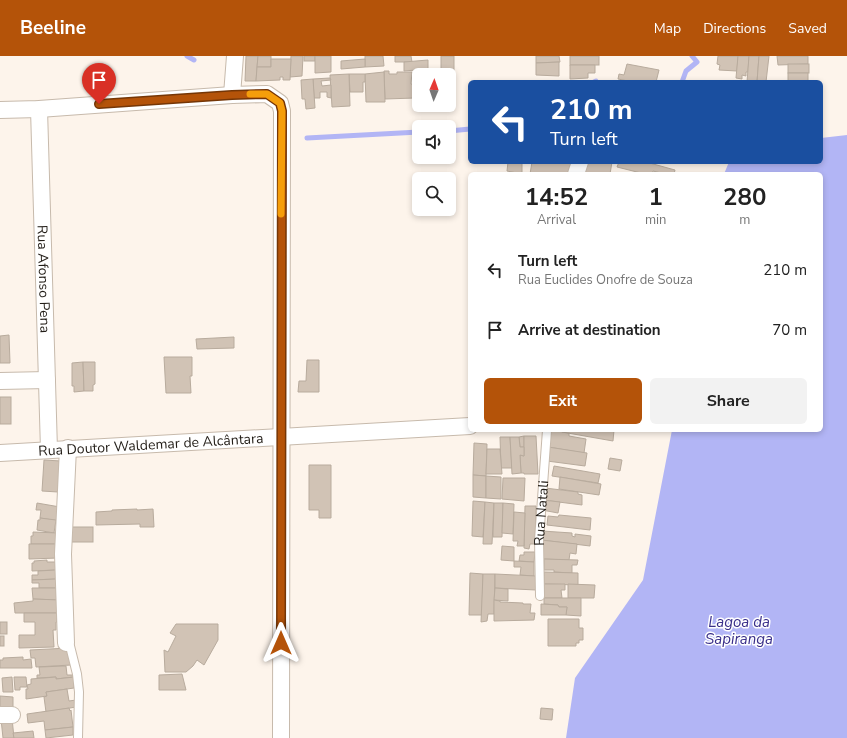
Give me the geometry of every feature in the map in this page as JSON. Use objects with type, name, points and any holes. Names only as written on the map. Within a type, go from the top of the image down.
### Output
[{"type":"street","points":[[232,95],[235,56]]},
{"type":"street","points":[[0,110],[39,109],[232,95],[267,94],[280,103],[282,111],[281,738]]},
{"type":"street","name":"Rua Afonso Pena","points":[[39,109],[49,450]]},
{"type":"street","points":[[0,381],[47,380]]},
{"type":"street","name":"Rua Doutor Waldemar de Alcântara","points":[[0,453],[468,426]]},
{"type":"street","points":[[66,643],[63,554],[68,448]]},
{"type":"lane","name":"Rua Natali","points":[[540,596],[539,540],[547,432]]},
{"type":"lane","points":[[66,643],[70,646],[77,674],[79,692],[78,738]]},
{"type":"water","name":"Lagoa da Sapiranga","points":[[847,135],[847,738],[566,738],[575,678],[643,580],[672,432],[823,432],[823,172],[725,172],[728,164],[823,164],[823,138]]},
{"type":"building","points":[[246,56],[258,56],[256,81],[245,81]]},
{"type":"building","points":[[258,56],[271,56],[271,67],[257,67]]},
{"type":"building","points":[[291,56],[303,56],[302,76],[290,77]]},
{"type":"building","points":[[304,56],[315,56],[315,61],[304,61]]},
{"type":"building","points":[[315,56],[331,56],[331,72],[315,73]]},
{"type":"building","points":[[365,56],[383,56],[384,66],[365,67]]},
{"type":"building","points":[[395,56],[411,56],[412,62],[395,62]]},
{"type":"building","points":[[441,56],[454,56],[454,68],[441,68]]},
{"type":"building","points":[[536,56],[559,56],[560,62],[536,63]]},
{"type":"building","points":[[570,56],[599,56],[599,65],[570,65]]},
{"type":"building","points":[[718,56],[738,56],[737,71],[719,70],[720,65],[717,64]]},
{"type":"building","points":[[738,56],[749,56],[748,72],[746,72],[746,76],[742,75],[742,79],[736,78]]},
{"type":"building","points":[[749,56],[759,56],[757,80],[747,80]]},
{"type":"building","points":[[759,56],[769,56],[766,80],[757,80]]},
{"type":"building","points":[[777,56],[808,56],[808,64],[778,65]]},
{"type":"building","points":[[271,59],[291,59],[290,80],[283,80],[283,77],[280,77],[280,80],[256,81],[257,67],[271,67]]},
{"type":"building","points":[[365,59],[365,67],[341,69],[341,61]]},
{"type":"building","points":[[428,60],[428,68],[412,68],[412,70],[404,71],[404,62]]},
{"type":"building","points":[[559,62],[559,76],[536,75],[536,63]]},
{"type":"building","points":[[627,64],[659,70],[656,80],[618,79],[619,74],[624,75]]},
{"type":"building","points":[[788,64],[809,64],[809,73],[788,73]]},
{"type":"building","points":[[570,65],[595,65],[595,73],[588,73],[588,78],[570,79]]},
{"type":"building","points":[[384,71],[389,71],[389,74],[397,74],[397,72],[412,72],[412,98],[385,99]]},
{"type":"building","points":[[384,72],[385,102],[366,102],[365,74]]},
{"type":"building","points":[[788,73],[808,73],[808,80],[788,80]]},
{"type":"building","points":[[349,74],[365,74],[363,92],[350,92]]},
{"type":"building","points":[[349,74],[350,106],[332,107],[330,75]]},
{"type":"building","points":[[330,78],[331,80],[321,81],[322,86],[331,85],[331,98],[327,97],[327,92],[320,92],[320,98],[314,98],[313,79]]},
{"type":"building","points":[[313,79],[315,108],[306,109],[305,99],[302,99],[301,80]]},
{"type":"building","points":[[508,164],[522,164],[522,172],[507,171]]},
{"type":"building","points":[[532,164],[572,164],[570,172],[530,172]]},
{"type":"building","points":[[584,164],[612,164],[610,172],[581,172]]},
{"type":"building","points":[[618,164],[653,164],[675,170],[674,172],[637,172],[617,167]]},
{"type":"building","points":[[9,335],[10,363],[0,363],[0,336]]},
{"type":"building","points":[[234,337],[234,348],[197,349],[196,339]]},
{"type":"building","points":[[164,357],[192,357],[192,376],[190,376],[191,393],[166,393]]},
{"type":"building","points":[[307,360],[319,360],[319,392],[298,392],[299,381],[306,381]]},
{"type":"building","points":[[83,362],[84,391],[74,392],[74,386],[72,386],[72,363]]},
{"type":"building","points":[[83,362],[95,362],[95,384],[93,385],[93,391],[84,391]]},
{"type":"building","points":[[0,397],[11,397],[11,424],[0,424]]},
{"type":"building","points":[[551,432],[569,433],[569,436],[586,439],[584,453],[548,447]]},
{"type":"building","points":[[562,432],[614,432],[613,441]]},
{"type":"building","points":[[524,436],[524,447],[520,447],[519,437]]},
{"type":"building","points":[[524,436],[536,436],[538,474],[521,473],[520,455],[524,456]]},
{"type":"building","points":[[500,437],[510,437],[512,468],[501,468]]},
{"type":"building","points":[[510,437],[519,437],[520,447],[524,447],[524,456],[520,455],[521,473],[512,474]]},
{"type":"building","points":[[474,443],[487,444],[486,476],[473,475]]},
{"type":"building","points":[[548,447],[587,453],[585,466],[547,461]]},
{"type":"building","points":[[487,449],[500,449],[502,474],[486,474]]},
{"type":"building","points":[[610,458],[622,460],[620,471],[608,469]]},
{"type":"building","points":[[44,460],[61,461],[61,489],[58,489],[58,492],[42,491]]},
{"type":"building","points":[[309,465],[331,465],[331,518],[319,518],[319,510],[309,510]]},
{"type":"building","points":[[554,466],[600,474],[598,483],[552,476]]},
{"type":"building","points":[[473,475],[486,476],[486,498],[473,497]]},
{"type":"building","points":[[486,476],[501,477],[501,499],[486,498]]},
{"type":"building","points":[[560,477],[601,484],[599,495],[559,489]]},
{"type":"building","points":[[503,478],[525,478],[524,501],[502,499]]},
{"type":"building","points":[[545,488],[578,492],[578,494],[582,495],[582,505],[543,500]]},
{"type":"building","points":[[543,500],[560,502],[558,513],[542,510]]},
{"type":"building","points":[[473,501],[485,502],[483,537],[472,536]]},
{"type":"building","points":[[485,502],[494,503],[492,544],[483,544]]},
{"type":"building","points":[[37,503],[60,507],[59,521],[40,518],[41,510],[36,510]]},
{"type":"building","points":[[494,503],[503,503],[502,537],[493,537]]},
{"type":"building","points":[[503,503],[514,504],[513,534],[502,533]]},
{"type":"building","points":[[525,506],[536,506],[535,544],[530,544],[529,549],[524,548]]},
{"type":"building","points":[[153,509],[154,527],[140,527],[140,524],[96,525],[96,512]]},
{"type":"building","points":[[514,512],[525,513],[524,546],[517,546],[518,541],[513,541]]},
{"type":"building","points":[[559,515],[591,518],[590,530],[547,525],[548,516],[558,517]]},
{"type":"building","points":[[40,518],[56,520],[54,533],[37,530],[38,520],[40,520]]},
{"type":"building","points":[[66,527],[93,527],[93,542],[66,542]]},
{"type":"building","points":[[542,531],[572,533],[572,536],[575,537],[575,534],[591,536],[590,546],[541,540]]},
{"type":"building","points":[[33,532],[58,533],[57,544],[31,544],[31,536],[33,536]]},
{"type":"building","points":[[541,540],[577,544],[576,554],[570,553],[569,560],[542,559]]},
{"type":"building","points":[[29,544],[57,544],[58,558],[29,559]]},
{"type":"building","points":[[502,546],[514,547],[514,561],[501,560]]},
{"type":"building","points":[[524,552],[535,552],[534,562],[519,561],[520,555],[524,555]]},
{"type":"building","points":[[544,559],[578,560],[577,565],[572,565],[572,573],[544,570]]},
{"type":"building","points":[[47,560],[47,562],[56,562],[56,570],[32,571],[32,563],[34,563],[34,561]]},
{"type":"building","points":[[514,561],[534,562],[534,576],[520,575],[521,567],[514,567]]},
{"type":"building","points":[[56,570],[56,579],[32,580],[32,575],[38,575],[38,571]]},
{"type":"building","points":[[544,572],[578,573],[578,585],[544,584]]},
{"type":"building","points":[[470,573],[483,574],[482,615],[469,615]]},
{"type":"building","points":[[483,574],[495,574],[494,614],[488,614],[487,621],[481,622]]},
{"type":"building","points":[[495,574],[536,576],[536,590],[495,588]]},
{"type":"building","points":[[56,579],[57,588],[39,588],[39,583],[32,583],[32,580]]},
{"type":"building","points":[[544,584],[565,584],[565,590],[561,590],[562,598],[544,598]]},
{"type":"building","points":[[568,584],[595,585],[594,598],[568,598]]},
{"type":"building","points":[[32,588],[57,588],[57,600],[33,599]]},
{"type":"building","points":[[495,588],[508,589],[508,601],[494,600]]},
{"type":"building","points":[[544,598],[581,598],[581,616],[566,615],[567,607],[544,604]]},
{"type":"building","points":[[33,599],[60,600],[60,613],[15,613],[14,603],[33,601]]},
{"type":"building","points":[[494,600],[500,602],[531,604],[530,613],[535,613],[534,620],[494,621]]},
{"type":"building","points":[[541,604],[567,607],[566,615],[541,615]]},
{"type":"building","points":[[24,613],[57,613],[56,630],[53,630],[54,647],[19,648],[19,635],[35,635],[35,622],[24,622]]},
{"type":"building","points":[[548,619],[579,619],[579,628],[583,628],[583,640],[579,640],[579,643],[576,643],[576,646],[548,646]]},
{"type":"building","points":[[0,622],[7,622],[7,634],[0,634]]},
{"type":"building","points":[[176,624],[218,624],[218,640],[204,665],[197,660],[186,672],[165,672],[164,650],[168,652],[176,636],[170,633]]},
{"type":"building","points":[[0,636],[4,636],[4,646],[0,646]]},
{"type":"building","points":[[69,648],[71,665],[36,667],[35,658],[31,658],[30,650]]},
{"type":"building","points":[[23,657],[23,660],[31,659],[32,668],[0,668],[0,660],[3,660],[3,658]]},
{"type":"building","points":[[66,666],[67,675],[73,675],[74,677],[56,679],[56,677],[37,678],[37,675],[40,675],[39,667]]},
{"type":"building","points":[[182,674],[186,690],[159,690],[159,675]]},
{"type":"building","points":[[12,677],[13,692],[3,692],[2,678]]},
{"type":"building","points":[[14,677],[26,677],[27,687],[20,687],[20,690],[15,690]]},
{"type":"building","points":[[56,677],[56,679],[74,677],[74,688],[46,692],[47,696],[26,699],[26,689],[28,689],[27,685],[31,684],[31,679]]},
{"type":"building","points":[[67,689],[69,701],[76,700],[76,707],[46,712],[44,697],[47,696],[46,692]]},
{"type":"building","points":[[0,696],[13,697],[13,712],[0,712]]},
{"type":"building","points":[[69,708],[70,711],[71,710],[73,727],[45,730],[44,721],[28,723],[27,714]]},
{"type":"building","points":[[541,708],[553,709],[552,720],[540,719]]},
{"type":"building","points":[[12,718],[14,738],[3,738],[1,719]]},
{"type":"building","points":[[73,727],[73,735],[46,738],[45,730]]},
{"type":"building","points":[[33,731],[34,738],[14,738],[13,733]]},
{"type":"waterway","points":[[187,56],[194,60]]},
{"type":"waterway","points":[[683,80],[686,71],[697,62],[692,56]]},
{"type":"waterway","points":[[456,130],[468,129]]},
{"type":"waterway","points":[[307,138],[412,132]]},
{"type":"slow traffic","points":[[250,94],[267,94],[280,103],[282,111],[281,214]]},
{"type":"route","points":[[99,104],[267,94],[280,103],[282,111],[281,643]]}]
